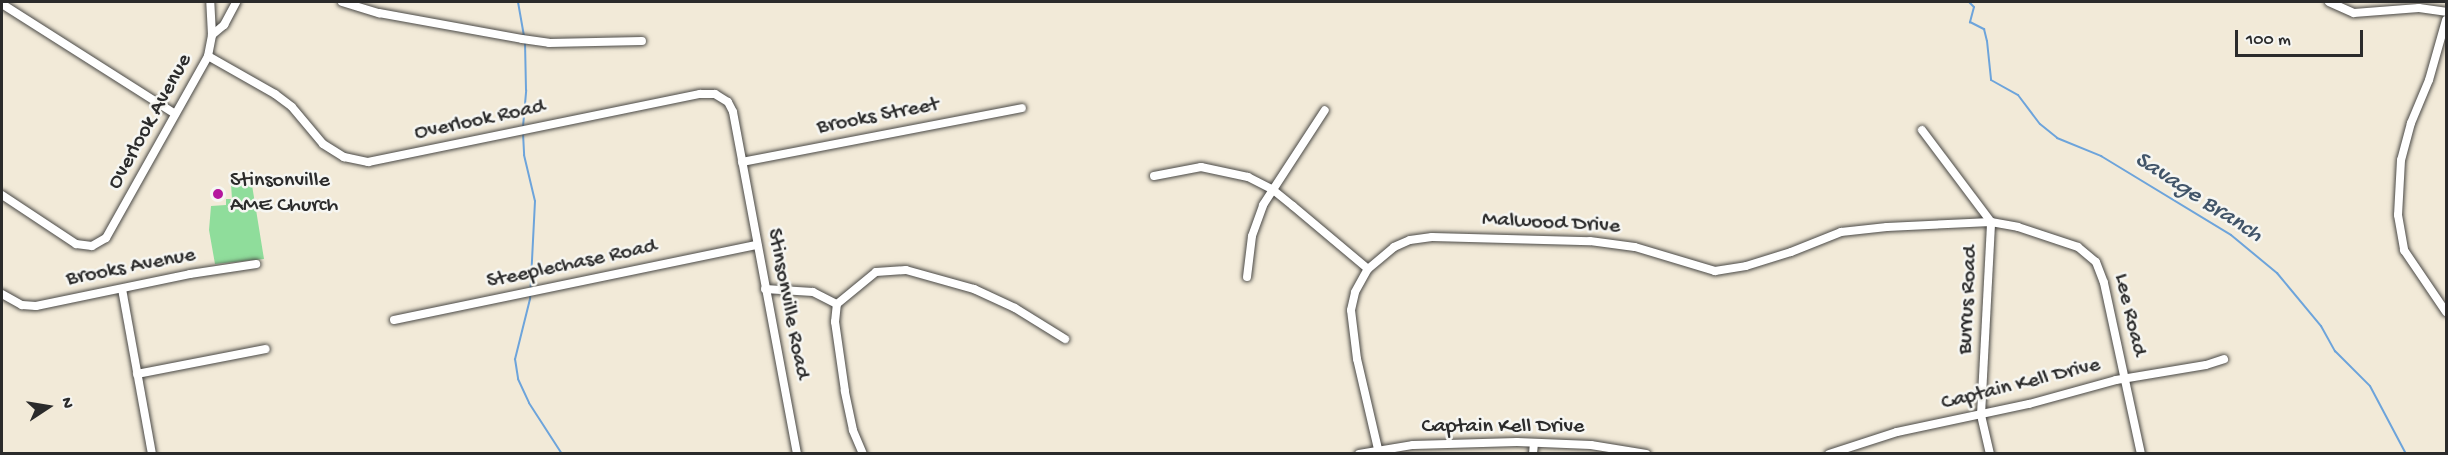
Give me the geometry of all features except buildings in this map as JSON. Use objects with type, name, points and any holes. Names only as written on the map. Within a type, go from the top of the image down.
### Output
[{"type":"street","name":"Overlook Avenue","points":[[2,195],[76,244],[92,246],[106,238],[208,56],[212,35],[210,2]]},
{"type":"street","points":[[212,35],[224,25],[236,2]]},
{"type":"street","points":[[342,2],[379,13],[549,43],[642,41]]},
{"type":"street","points":[[2329,2],[2354,13],[2419,8],[2446,12]]},
{"type":"street","points":[[2,4],[175,114]]},
{"type":"street","points":[[2446,20],[2435,63],[2410,123],[2401,160],[2398,215],[2404,250],[2446,312]]},
{"type":"street","name":"Overlook Road","points":[[208,56],[275,94],[292,107],[323,144],[344,157],[368,162],[708,93],[728,102],[733,112],[742,162]]},
{"type":"street","name":"Brooks Street","points":[[742,162],[1022,108]]},
{"type":"street","points":[[1247,278],[1252,237],[1263,205],[1325,110]]},
{"type":"street","points":[[1922,130],[1991,222]]},
{"type":"street","name":"Stinsonville Road","points":[[742,162],[797,453]]},
{"type":"street","points":[[1154,176],[1201,167],[1233,172],[1272,189],[1368,269]]},
{"type":"street","name":"Malwood Drive","points":[[1378,449],[1357,359],[1351,310],[1355,292],[1368,269],[1394,247],[1410,240],[1432,237],[1590,241],[1646,250],[1715,271],[1780,255],[1841,232],[1887,227],[1991,222]]},
{"type":"street","name":"Lee Road","points":[[1991,222],[2018,227],[2078,247],[2096,262],[2104,283],[2141,453]]},
{"type":"street","name":"Burrus Road","points":[[1990,453],[1981,415],[1991,222]]},
{"type":"street","name":"Steeplechase Road","points":[[394,320],[757,245]]},
{"type":"street","name":"Brooks Avenue","points":[[2,294],[13,302],[36,306],[190,274],[256,264]]},
{"type":"street","points":[[863,453],[853,430],[838,354],[835,335],[837,303],[876,272],[906,270],[974,289],[1015,308],[1065,339]]},
{"type":"street","points":[[122,289],[152,453]]},
{"type":"street","points":[[765,289],[813,292],[837,303]]},
{"type":"street","points":[[137,374],[266,349]]},
{"type":"street","name":"Captain Kell Drive","points":[[1829,453],[1871,438],[1981,415],[2125,378],[2206,365],[2224,359]]},
{"type":"street","name":"Captain Kell Drive","points":[[1359,453],[1378,449],[1446,443],[1591,445],[1646,453]]},
{"type":"street","points":[[1533,453],[1534,443]]},
{"type":"green space","points":[[231,184],[252,185],[264,259],[215,264],[209,230],[211,206],[226,205],[226,199],[232,199]]},
{"type":"waterway","points":[[518,2],[524,37]]},
{"type":"waterway","name":"Savage Branch","points":[[1969,2],[1974,7],[1970,22],[1984,29],[1991,80],[2018,95],[2040,124],[2057,138],[2101,156],[2231,235],[2277,273],[2321,326],[2335,351],[2370,386],[2406,454]]},
{"type":"waterway","points":[[523,127],[526,90],[525,43]]},
{"type":"waterway","points":[[523,133],[524,155],[535,201],[530,299],[515,359],[518,379],[529,403],[562,454]]},
{"type":"place","name":"Stinsonville AME Church","points":[[218,194]]}]
